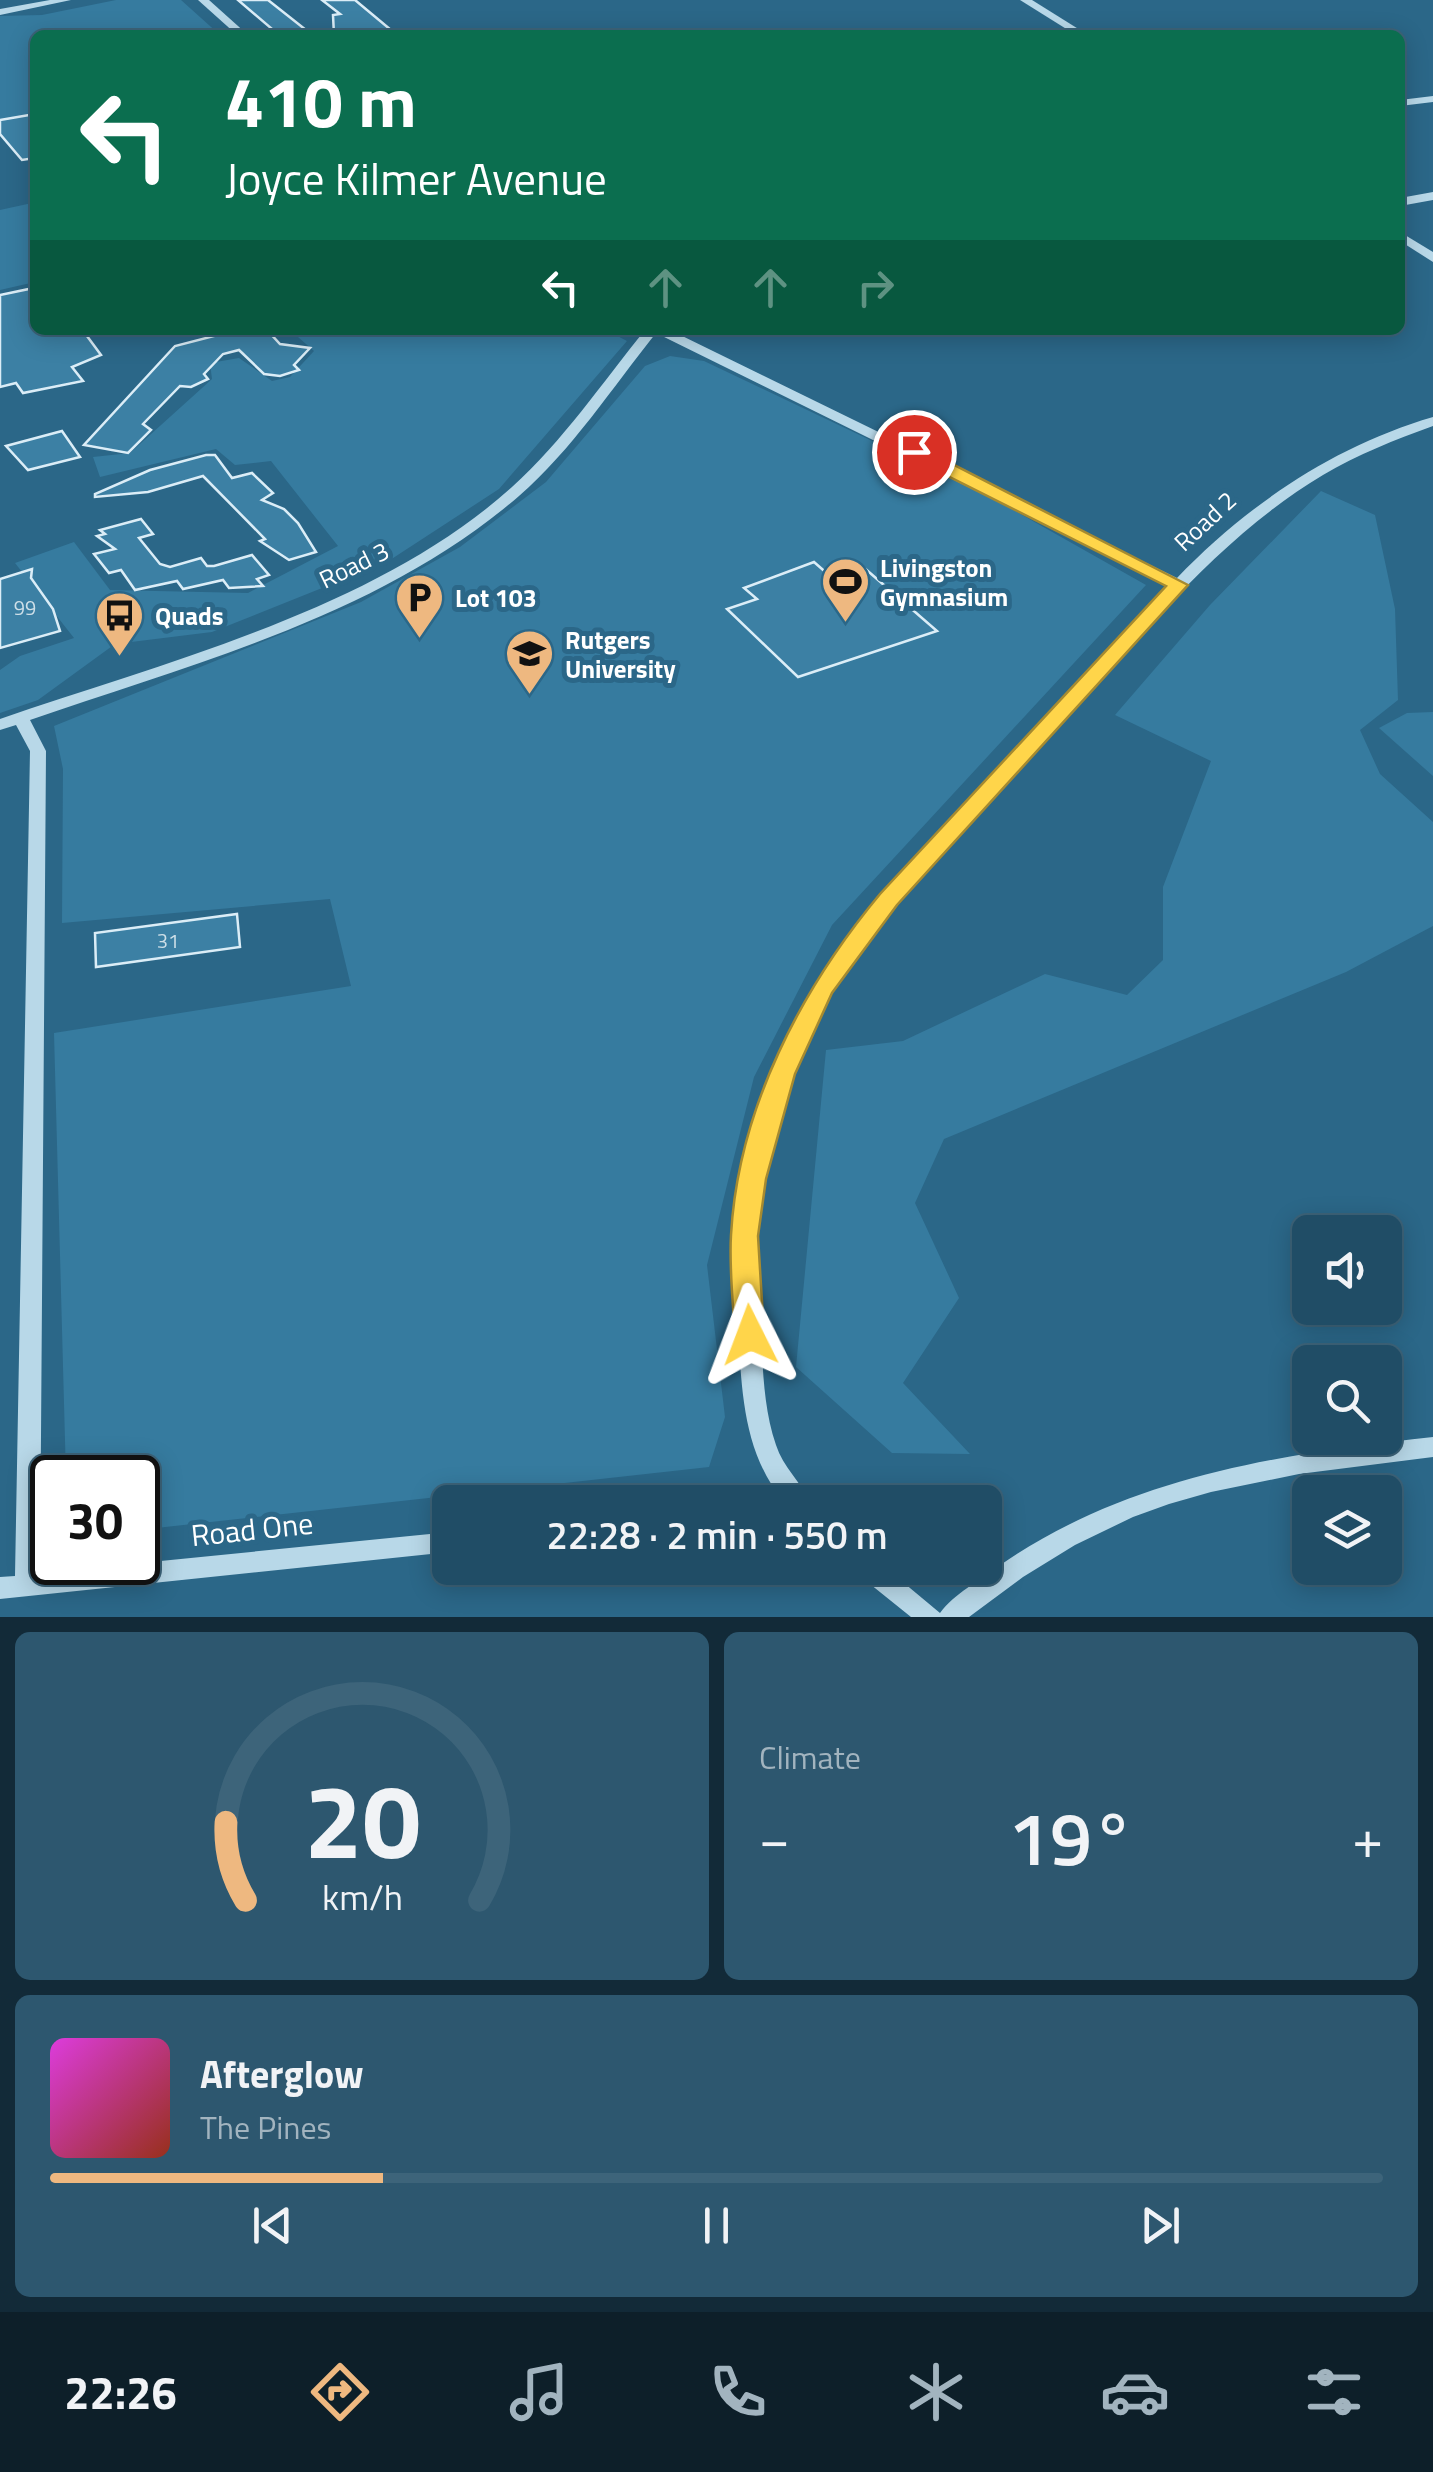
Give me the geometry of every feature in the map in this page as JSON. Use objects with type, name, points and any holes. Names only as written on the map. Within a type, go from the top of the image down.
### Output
[{"type":"street","points":[[0,12],[66,0]]},
{"type":"street","points":[[203,0],[237,30]]},
{"type":"street","points":[[1024,0],[1075,30]]},
{"type":"street","points":[[1405,102],[1433,99]]},
{"type":"street","points":[[1405,201],[1433,196]]},
{"type":"street","points":[[1405,239],[1433,258]]},
{"type":"street","name":"Road 3","points":[[10,721],[306,615],[412,564],[514,492],[648,335]]},
{"type":"street","points":[[670,335],[1178,585]]},
{"type":"street","name":"Road 2","points":[[782,1485],[759,1437],[745,1255],[752,1179],[782,1074],[820,992],[850,946],[1222,539],[1306,475],[1350,452],[1433,421]]},
{"type":"street","points":[[10,721],[38,751],[28,1585]]},
{"type":"street","points":[[950,1617],[1018,1565],[1129,1508],[1286,1465],[1433,1446]]},
{"type":"street","name":"Road One","points":[[0,1588],[432,1544]]},
{"type":"street","points":[[890,1585],[930,1617]]},
{"type":"shaded area","points":[[116,0],[181,0],[214,30],[30,30],[30,115],[0,121],[0,16],[42,15]]},
{"type":"shaded area","points":[[30,203],[30,283],[0,290],[0,210]]},
{"type":"shaded area","points":[[296,335],[616,335],[627,341],[499,489],[387,562],[212,632],[115,644],[38,700],[0,713],[0,670],[20,656],[74,638],[15,563],[74,542],[110,590],[248,593],[338,546],[271,461],[235,465],[216,449],[100,477],[93,457],[130,453],[212,379],[210,363],[239,358],[272,381],[290,377],[314,351]]},
{"type":"shaded area","points":[[670,356],[704,361],[994,499],[1146,585],[832,925],[754,1077],[707,1265],[725,1417],[709,1467],[546,1485],[432,1485],[432,1498],[160,1528],[160,1455],[65,1455],[54,1033],[351,986],[330,899],[62,923],[63,769],[54,726],[361,602],[460,547],[546,482],[645,366]]},
{"type":"shaded area","points":[[1321,491],[1375,515],[1395,609],[1398,700],[1360,730],[1380,774],[1433,822],[1433,926],[1346,972],[944,1139],[915,1203],[959,1298],[903,1383],[970,1454],[892,1453],[796,1367],[826,1050],[903,1041],[1045,974],[1127,995],[1163,960],[1163,887],[1211,761],[1115,715],[1210,605]]},
{"type":"shaded area","points":[[1433,712],[1433,776],[1379,728],[1407,713]]},
{"type":"building","points":[[238,0],[268,0],[306,30],[273,30]]},
{"type":"building","points":[[322,0],[355,0],[391,30],[334,30],[333,15],[340,14]]},
{"type":"building","points":[[30,115],[30,159],[22,160],[0,134],[0,120]]},
{"type":"building","points":[[30,290],[30,335],[86,335],[101,355],[72,367],[83,381],[23,393],[16,383],[0,387],[0,295]]},
{"type":"building","points":[[218,335],[272,335],[280,344],[310,348],[294,365],[299,370],[280,376],[264,374],[239,350],[223,354],[204,374],[208,379],[191,387],[180,386],[143,424],[151,430],[128,453],[84,445],[175,346]]},
{"type":"building","points":[[62,431],[80,457],[28,470],[6,446]]},
{"type":"building","points":[[215,455],[232,478],[252,473],[273,493],[262,500],[284,509],[316,552],[289,560],[260,541],[265,539],[203,476],[148,492],[95,497],[150,470]]},
{"type":"building","points":[[141,519],[153,534],[139,538],[160,564],[170,567],[201,558],[207,566],[214,566],[252,555],[269,575],[257,579],[263,586],[229,588],[223,580],[183,589],[177,581],[135,590],[121,570],[109,573],[94,554],[115,549],[97,536],[105,534],[100,530]]},
{"type":"building","points":[[814,562],[830,576],[862,566],[937,631],[798,677],[727,609],[757,599],[744,588]]},
{"type":"building","points":[[32,569],[31,578],[53,609],[60,631],[0,648],[0,579]]},
{"type":"building","points":[[237,914],[240,947],[96,967],[95,933]]},
{"type":"place","name":"Livingston Gymnasium","points":[[845,624]]},
{"type":"place","name":"Lot 103","points":[[420,640]]},
{"type":"place","name":"Quads","points":[[120,658]]},
{"type":"place","name":"Rutgers University","points":[[530,696]]},
{"type":"route","points":[[750,1335],[744,1236],[752,1179],[782,1074],[820,992],[888,899],[1178,585],[914,452]]}]
